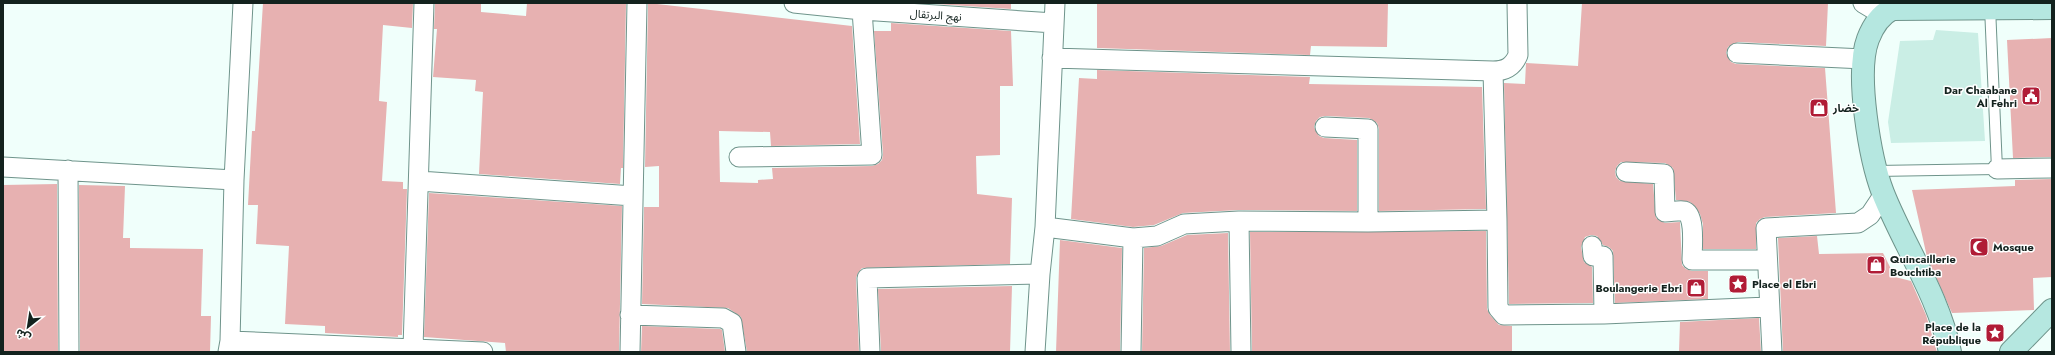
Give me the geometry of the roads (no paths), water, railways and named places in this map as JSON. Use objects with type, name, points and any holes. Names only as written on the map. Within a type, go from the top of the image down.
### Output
[{"type":"main road","points":[[1950,352],[1946,332],[1884,194],[1876,171],[1865,106],[1864,59],[1868,40],[1874,27],[1883,15],[1897,8],[1996,6],[2052,8]]},
{"type":"main road","points":[[2012,352],[2052,310]]},
{"type":"street","points":[[243,3],[234,180],[229,347],[414,348],[483,352]]},
{"type":"street","points":[[414,348],[424,3]]},
{"type":"street","points":[[630,352],[636,3]]},
{"type":"street","name":"نهج البرتقال","points":[[794,3],[862,10],[1054,23]]},
{"type":"street","points":[[1035,352],[1040,274],[1045,227],[1055,3]]},
{"type":"street","points":[[1052,58],[1493,71],[1508,68],[1515,62],[1518,55],[1517,3]]},
{"type":"street","points":[[1863,3],[1883,15]]},
{"type":"street","points":[[739,157],[872,155],[862,10]]},
{"type":"street","points":[[1737,53],[1864,59]]},
{"type":"street","points":[[1493,71],[1498,308],[1502,314],[1506,316],[1604,314],[1768,307]]},
{"type":"street","points":[[1325,128],[1368,129],[1368,222]]},
{"type":"street","points":[[3,167],[234,180]]},
{"type":"street","points":[[1997,169],[2052,168]]},
{"type":"street","points":[[68,170],[69,352]]},
{"type":"street","points":[[1626,172],[1664,174],[1665,212],[1685,211],[1689,214],[1692,223],[1692,260],[1766,260]]},
{"type":"street","points":[[419,181],[633,196]]},
{"type":"street","points":[[1772,352],[1768,307],[1766,228],[1858,222],[1870,215],[1884,194]]},
{"type":"street","points":[[1045,227],[1133,238],[1157,236],[1184,224],[1239,221],[1368,222],[1497,220]]},
{"type":"street","points":[[1239,221],[1241,352]]},
{"type":"street","points":[[1131,352],[1133,238]]},
{"type":"street","points":[[1592,246],[1593,256],[1603,256],[1604,314]]},
{"type":"street","points":[[870,352],[866,278],[1040,274]]},
{"type":"street","points":[[630,315],[723,318],[732,323],[736,352]]},
{"type":"lane","points":[[1876,171],[1997,169],[1996,6]]},
{"type":"place","name":"Dar Chaabane Al Fehri","points":[[2031,96]]},
{"type":"place","name":"خضار","points":[[1819,108]]},
{"type":"place","name":"Mosque","points":[[1979,247]]},
{"type":"place","name":"Quincaillerie Bouchtiba","points":[[1876,265]]},
{"type":"place","name":"Place el Ebri","points":[[1738,284]]},
{"type":"place","name":"Boulangerie Ebri","points":[[1696,288]]},
{"type":"place","name":"Place de la République","points":[[1995,333]]}]
